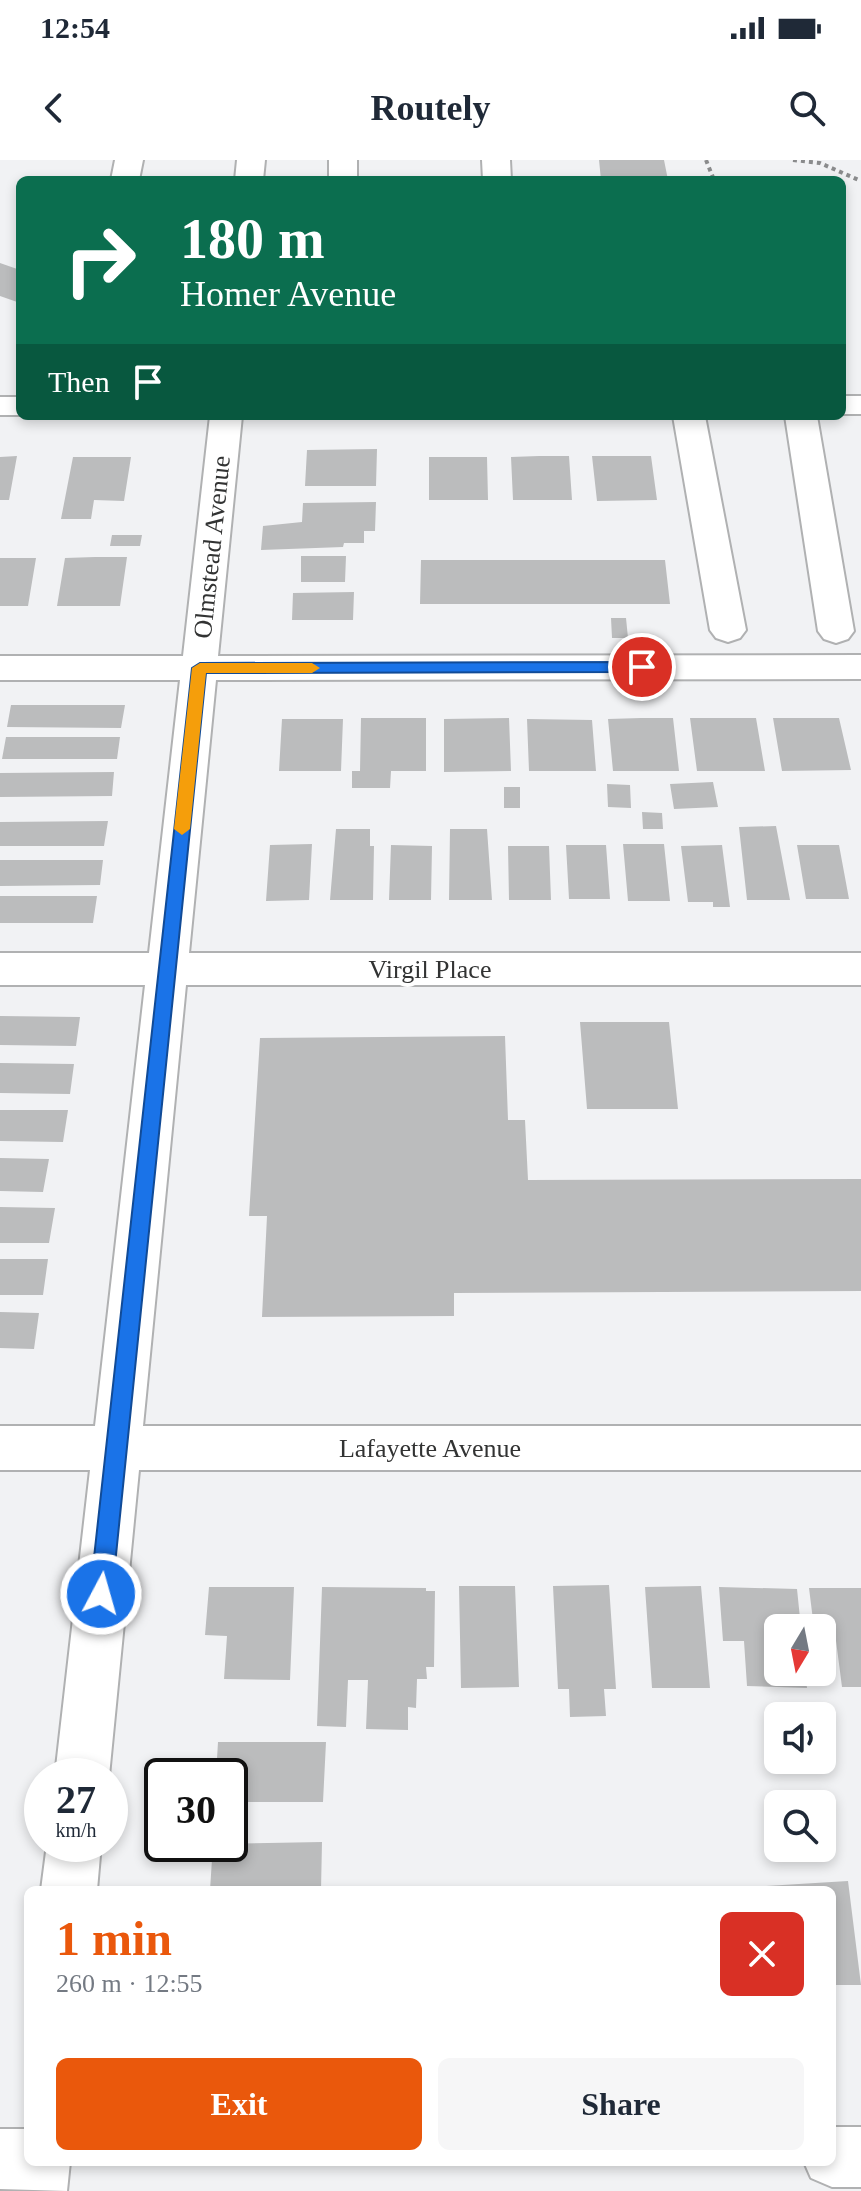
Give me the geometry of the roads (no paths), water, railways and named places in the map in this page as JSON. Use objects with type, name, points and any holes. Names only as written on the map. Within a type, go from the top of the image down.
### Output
[{"type":"street","name":"Olmstead Avenue","points":[[84,1758],[226,420]]},
{"type":"street","points":[[690,420],[728,630]]},
{"type":"street","points":[[802,420],[836,631]]},
{"type":"street","points":[[0,668],[861,667]]},
{"type":"street","name":"Virgil Place","points":[[0,969],[861,969]]},
{"type":"street","name":"Lafayette Avenue","points":[[0,1448],[861,1448]]},
{"type":"street","points":[[69,1886],[72,1862]]},
{"type":"street","points":[[836,2157],[861,2157]]},
{"type":"street","points":[[0,2159],[24,2159]]},
{"type":"street","points":[[37,2191],[40,2166]]}]
